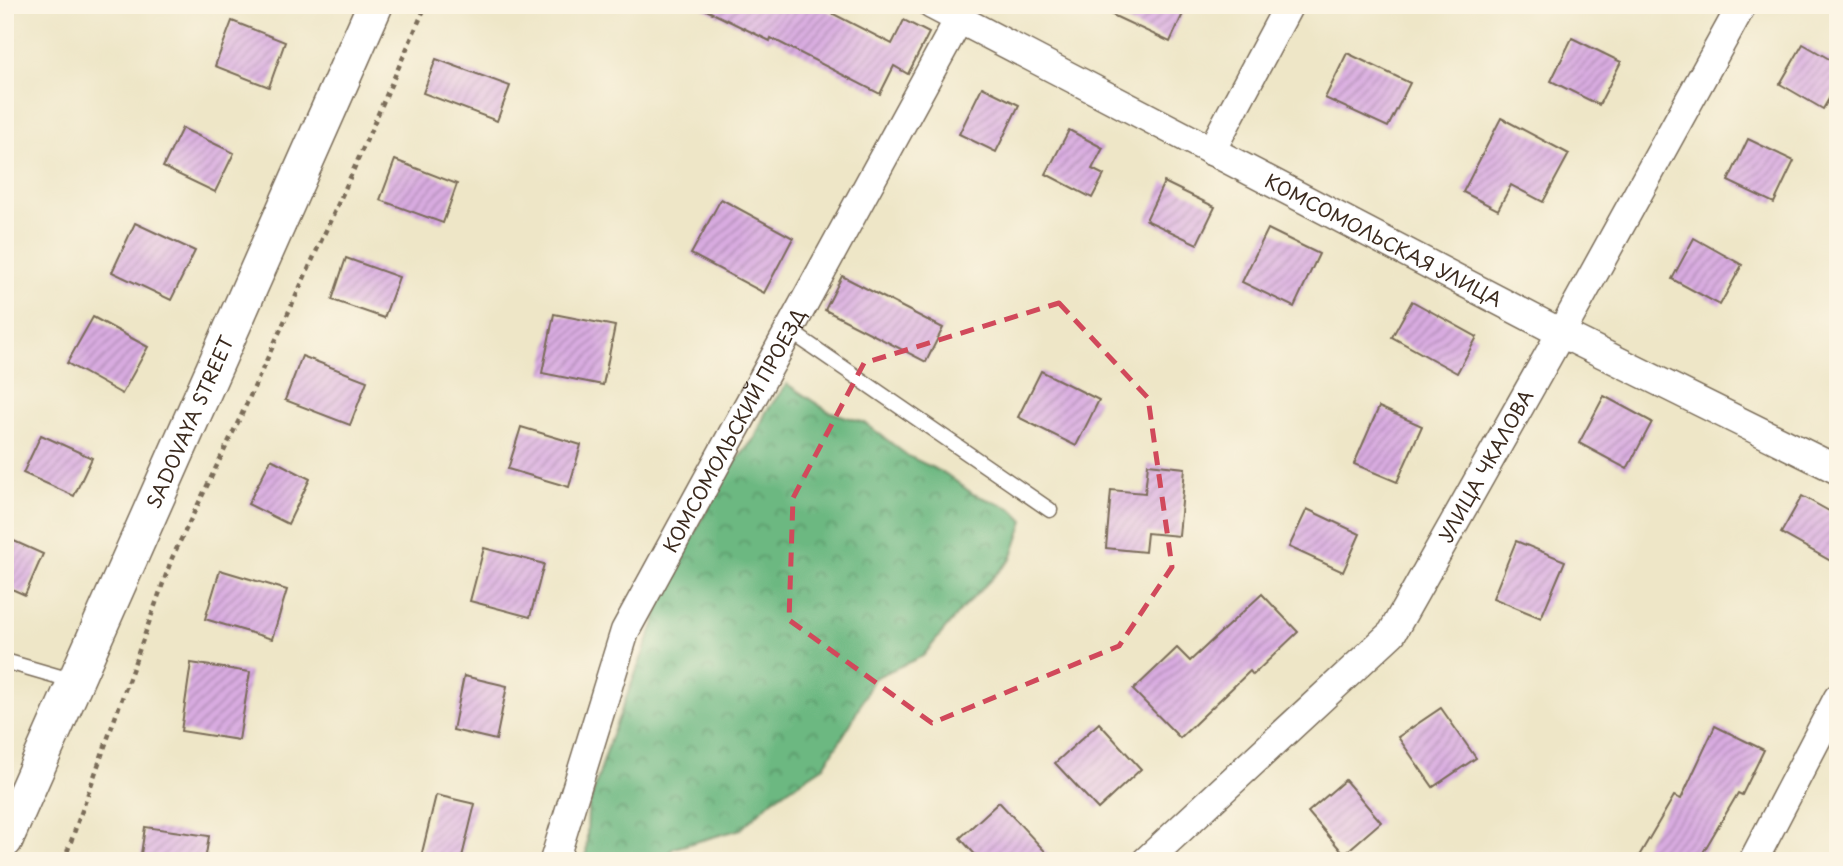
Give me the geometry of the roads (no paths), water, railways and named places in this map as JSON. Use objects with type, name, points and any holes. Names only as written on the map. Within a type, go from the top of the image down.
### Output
[{"type":"street","name":"SADOVAYA STREET","points":[[5,840],[375,5]]},
{"type":"street","name":"КОМСОМОЛЬСКАЯ УЛИЦА","points":[[932,5],[1561,333],[1838,470]]},
{"type":"street","points":[[1211,151],[1289,5]]},
{"type":"street","name":"УЛИЦА ЧКАЛОВА","points":[[1146,861],[1392,633],[1742,5]]},
{"type":"street","name":"КОМСОМОЛЬСКИЙ ПРОЕЗД","points":[[554,861],[625,631],[959,19]]},
{"type":"street","points":[[1753,861],[1838,698]]},
{"type":"lane","points":[[790,331],[1050,510]]},
{"type":"lane","points":[[5,661],[76,681]]}]
